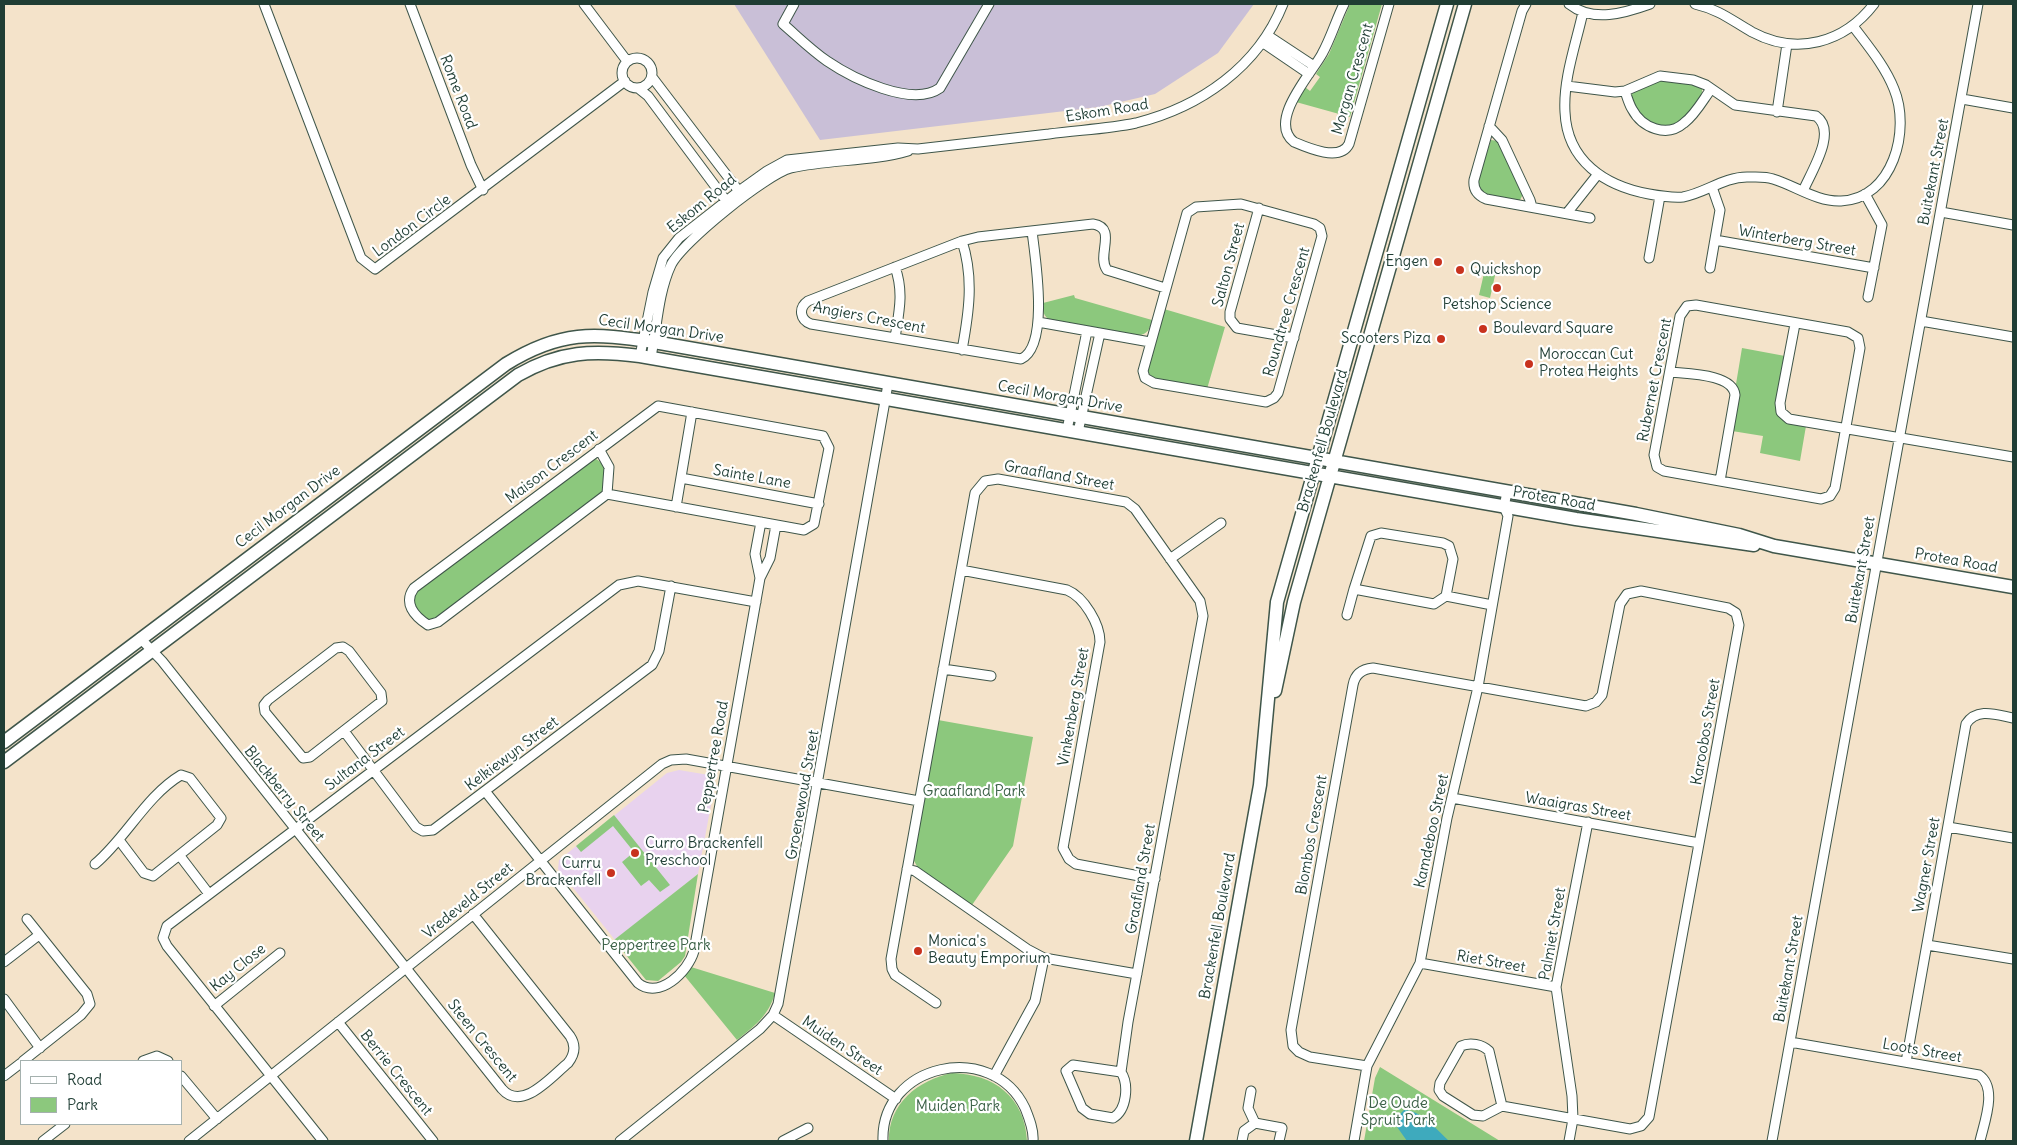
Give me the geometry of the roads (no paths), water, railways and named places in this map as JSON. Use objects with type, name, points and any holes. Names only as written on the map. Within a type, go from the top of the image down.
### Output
[{"type":"street","name":"London Circle","points":[[264,4],[361,258],[365,263],[378,269],[625,81]]},
{"type":"street","name":"Rome Road","points":[[410,4],[471,165],[483,190]]},
{"type":"street","points":[[584,4],[627,61]]},
{"type":"street","points":[[794,4],[783,24],[826,60],[852,74],[891,91],[906,95],[928,95],[940,88],[989,4]]},
{"type":"street","name":"Eskom Road","points":[[646,356],[663,258],[679,238],[741,194],[790,168],[897,154],[918,149],[1134,123],[1164,114],[1222,85],[1237,71],[1264,39],[1283,4]]},
{"type":"street","name":"Morgan Crescent","points":[[1344,4],[1322,55],[1292,99],[1286,128],[1287,135],[1297,144],[1340,153],[1349,144],[1389,4]]},
{"type":"street","name":"Brackenfell Boulevard","points":[[1196,1141],[1257,802],[1268,715],[1269,681],[1277,602],[1312,473],[1447,4]]},
{"type":"street","name":"Brackenfell Boulevard","points":[[1268,715],[1294,602],[1465,4]]},
{"type":"street","points":[[1526,4],[1522,11],[1474,180],[1476,191],[1486,199],[1590,218]]},
{"type":"street","points":[[1569,4],[1583,12],[1618,14],[1650,4]]},
{"type":"street","points":[[1695,4],[1720,11],[1752,32],[1787,44],[1819,44],[1853,26],[1874,4]]},
{"type":"street","name":"Buitekant Street","points":[[1772,1141],[1978,4]]},
{"type":"street","points":[[1583,12],[1567,86],[1565,110],[1569,135],[1580,156],[1598,174],[1623,189],[1660,196],[1684,197],[1740,177],[1766,177],[1824,200],[1840,201],[1865,194],[1881,182],[1893,160],[1900,130],[1900,110],[1888,75],[1853,26]]},
{"type":"street","points":[[1264,39],[1311,70]]},
{"type":"street","points":[[1777,112],[1787,44]]},
{"type":"street","points":[[627,61],[638,58],[648,62],[652,70],[652,77],[741,194]]},
{"type":"street","points":[[627,61],[622,73],[625,81],[648,96],[729,204]]},
{"type":"street","points":[[1567,86],[1597,91],[1625,91],[1660,76],[1696,81],[1735,105],[1777,112],[1813,115],[1822,120],[1825,128],[1825,139],[1804,191]]},
{"type":"street","points":[[638,88],[645,86],[652,77]]},
{"type":"street","points":[[1625,91],[1632,109],[1646,125],[1654,129],[1667,130],[1687,122],[1711,90]]},
{"type":"street","points":[[1962,99],[2013,108]]},
{"type":"street","points":[[1489,126],[1502,140],[1532,207]]},
{"type":"street","points":[[1567,213],[1598,174]]},
{"type":"street","points":[[1710,268],[1720,210],[1712,187]]},
{"type":"street","points":[[1865,194],[1882,225],[1868,297]]},
{"type":"street","points":[[1649,258],[1660,196]]},
{"type":"street","name":"Roundtree Crescent","points":[[1236,203],[1259,208],[1314,224],[1321,232],[1321,240],[1278,392],[1274,398],[1266,402],[1150,382],[1145,378],[1143,371],[1186,217],[1196,207],[1236,203]]},
{"type":"street","name":"Salton Street","points":[[1259,208],[1230,319],[1237,328],[1294,338]]},
{"type":"street","points":[[1940,212],[2013,225]]},
{"type":"street","name":"Angiers Crescent","points":[[1032,231],[1039,301],[1038,322],[1030,352],[1021,359],[808,323],[803,318],[801,310],[808,300],[962,241],[1032,231],[1092,224],[1099,226],[1106,234],[1103,262],[1107,270],[1165,288]]},
{"type":"street","name":"Winterberg Street","points":[[1715,240],[1874,268]]},
{"type":"street","points":[[962,241],[966,253],[970,299],[962,350]]},
{"type":"street","points":[[895,267],[900,281],[902,301],[896,338]]},
{"type":"street","name":"Rubernet Crescent","points":[[1690,305],[1848,332],[1858,338],[1860,348],[1835,488],[1826,498],[1664,471],[1655,463],[1654,456],[1670,372],[1680,316],[1684,309],[1690,305]]},
{"type":"street","points":[[1921,321],[2013,337]]},
{"type":"street","points":[[1038,322],[1150,342]]},
{"type":"street","points":[[1795,324],[1780,403],[1781,412],[1792,420],[2013,457]]},
{"type":"street","points":[[1072,431],[1078,374],[1087,331]]},
{"type":"street","points":[[1075,416],[1091,376],[1100,333]]},
{"type":"street","name":"Cecil Morgan Drive","points":[[4,742],[140,638],[519,356],[551,341],[583,335],[649,341],[1334,461]]},
{"type":"street","name":"Cecil Morgan Drive","points":[[4,762],[518,375],[543,362],[572,354],[596,352],[646,356],[1330,475]]},
{"type":"street","points":[[1670,372],[1723,380],[1733,388],[1735,395],[1720,481]]},
{"type":"street","points":[[1078,374],[1091,376]]},
{"type":"street","name":"Groenewoud Street","points":[[773,1015],[786,966],[888,384]]},
{"type":"street","name":"Maison Crescent","points":[[658,406],[692,412],[823,436],[829,448],[815,521],[808,529],[776,525],[607,494],[438,622],[428,625],[420,620],[408,606],[409,595],[414,588],[658,406]]},
{"type":"street","points":[[676,507],[692,412]]},
{"type":"street","points":[[599,449],[609,467],[607,494]]},
{"type":"street","name":"Protea Road","points":[[1334,461],[1682,524],[1738,535],[1774,546],[2013,587]]},
{"type":"street","name":"Protea Road","points":[[1330,475],[1510,511],[1736,544],[1774,546]]},
{"type":"street","name":"Sainte Lane","points":[[681,478],[818,504]]},
{"type":"street","name":"Graafland Street","points":[[936,1003],[898,978],[892,969],[891,959],[975,493],[980,484],[993,479],[1126,502],[1135,509],[1200,601],[1203,616],[1137,974],[1121,1072]]},
{"type":"street","name":"Kamdeboo Street","points":[[1354,1141],[1366,1066],[1420,963],[1452,798],[1478,687],[1513,493]]},
{"type":"street","points":[[760,578],[755,554],[761,522]]},
{"type":"street","points":[[1170,559],[1221,523]]},
{"type":"street","points":[[760,578],[770,558],[776,525]]},
{"type":"street","points":[[1347,615],[1368,539],[1379,532],[1443,543],[1449,546],[1453,556],[1446,596],[1442,601],[1434,604],[1354,590]]},
{"type":"street","name":"Vinkenberg Street","points":[[961,570],[1067,590],[1078,597],[1096,622],[1100,632],[1100,642],[1063,848],[1066,856],[1076,864],[1155,879]]},
{"type":"street","name":"Peppertree Road","points":[[485,791],[638,983],[648,988],[659,988],[684,970],[693,955],[760,578]]},
{"type":"street","name":"Sultana Street","points":[[270,1076],[167,946],[163,938],[167,926],[620,584],[633,581],[671,586],[756,602]]},
{"type":"street","name":"Kelkiewyn Street","points":[[344,731],[416,827],[423,830],[435,829],[652,665],[659,652],[671,586]]},
{"type":"street","name":"Karoobos Street","points":[[1478,687],[1589,706],[1596,702],[1602,694],[1620,604],[1627,594],[1641,591],[1722,606],[1732,610],[1738,618],[1739,624],[1649,1117],[1642,1126],[1634,1129],[1573,1120],[1502,1106]]},
{"type":"street","points":[[1446,596],[1492,605]]},
{"type":"street","name":"Blackberry Street","points":[[140,638],[153,650],[406,968]]},
{"type":"street","points":[[340,647],[349,651],[381,693],[382,699],[379,705],[344,731],[308,758],[303,758],[264,708],[268,700],[340,647]]},
{"type":"street","name":"Blombos Crescent","points":[[1366,1066],[1304,1055],[1293,1046],[1291,1030],[1354,680],[1359,672],[1373,668],[1478,687]]},
{"type":"street","points":[[943,669],[991,676]]},
{"type":"street","name":"Wagner Street","points":[[1906,1062],[1966,724],[1980,713],[2013,718]]},
{"type":"street","name":"Vredeveld Street","points":[[189,1141],[662,764],[671,760],[686,759],[919,801]]},
{"type":"street","points":[[95,864],[119,840],[154,798],[178,777],[186,775],[190,778],[218,813],[220,820],[156,875],[149,876],[119,840]]},
{"type":"street","name":"Waaigras Street","points":[[1452,798],[1699,843]]},
{"type":"street","name":"Palmiet Street","points":[[1569,1141],[1573,1120],[1556,987],[1588,822]]},
{"type":"street","points":[[1948,827],[2013,838]]},
{"type":"street","points":[[180,856],[209,894]]},
{"type":"street","points":[[907,869],[920,874],[1027,949],[1044,958],[1137,974]]},
{"type":"street","name":"Steen Crescent","points":[[406,968],[505,1092],[514,1097],[524,1096],[560,1070],[573,1056],[572,1039],[472,914]]},
{"type":"street","points":[[25,1060],[82,1015],[90,1004],[87,994],[27,919]]},
{"type":"street","points":[[4,962],[39,935]]},
{"type":"street","points":[[1927,945],[2013,960]]},
{"type":"street","name":"Kay Close","points":[[214,1006],[280,953]]},
{"type":"street","points":[[994,1076],[1034,1002],[1044,958]]},
{"type":"street","name":"Riet Street","points":[[1420,963],[1556,987]]},
{"type":"street","points":[[4,999],[40,1048]]},
{"type":"street","points":[[620,1141],[752,1036],[773,1015]]},
{"type":"street","name":"Muiden Street","points":[[773,1015],[896,1099]]},
{"type":"street","name":"Berrie Crescent","points":[[338,1022],[433,1141]]},
{"type":"street","name":"Loots Street","points":[[1790,1042],[1975,1074],[1983,1078],[1988,1087],[1989,1095],[1980,1141]]},
{"type":"street","points":[[1471,1044],[1482,1046],[1489,1051],[1502,1106],[1483,1116],[1476,1116],[1440,1093],[1440,1083],[1461,1046],[1471,1044]]},
{"type":"street","points":[[146,1060],[157,1056],[166,1060]]},
{"type":"street","points":[[4,1076],[20,1064]]},
{"type":"street","points":[[1074,1064],[1121,1072],[1127,1086],[1121,1110],[1113,1118],[1090,1114],[1082,1108],[1066,1071],[1074,1064]]},
{"type":"street","points":[[884,1141],[887,1116],[896,1099],[913,1082],[933,1071],[965,1067],[994,1076],[1010,1088],[1022,1102],[1030,1119],[1033,1141]]},
{"type":"street","points":[[270,1076],[322,1141]]},
{"type":"street","points":[[182,1077],[217,1120]]},
{"type":"street","points":[[1251,1091],[1248,1108],[1255,1123]]},
{"type":"street","points":[[1242,1141],[1244,1132],[1255,1123],[1282,1128],[1279,1141]]},
{"type":"street","points":[[43,1141],[64,1125]]},
{"type":"street","points":[[783,1141],[808,1128]]},
{"type":"water","points":[[1404,1110],[1417,1113],[1423,1117],[1449,1141],[1407,1141],[1395,1124],[1397,1117]]},
{"type":"place","name":"Engen","points":[[1438,262]]},
{"type":"place","name":"Quickshop","points":[[1460,270]]},
{"type":"place","name":"Petshop Science","points":[[1497,288]]},
{"type":"place","name":"Boulevard Square","points":[[1483,329]]},
{"type":"place","name":"Scooters Piza","points":[[1441,339]]},
{"type":"place","name":"Moroccan Cut Protea Heights","points":[[1529,364]]},
{"type":"place","name":"Curro Brackenfell Preschool","points":[[635,853]]},
{"type":"place","name":"Curru Brackenfell","points":[[611,873]]},
{"type":"place","name":"Monica's Beauty Emporium","points":[[918,951]]},
{"type":"park label","name":"Graafland Park","points":[[974,792]]},
{"type":"park label","name":"Peppertree Park","points":[[656,946]]},
{"type":"park label","name":"Muiden Park","points":[[958,1107]]},
{"type":"park label","name":"De Oude Spruit Park","points":[[1398,1112]]}]
